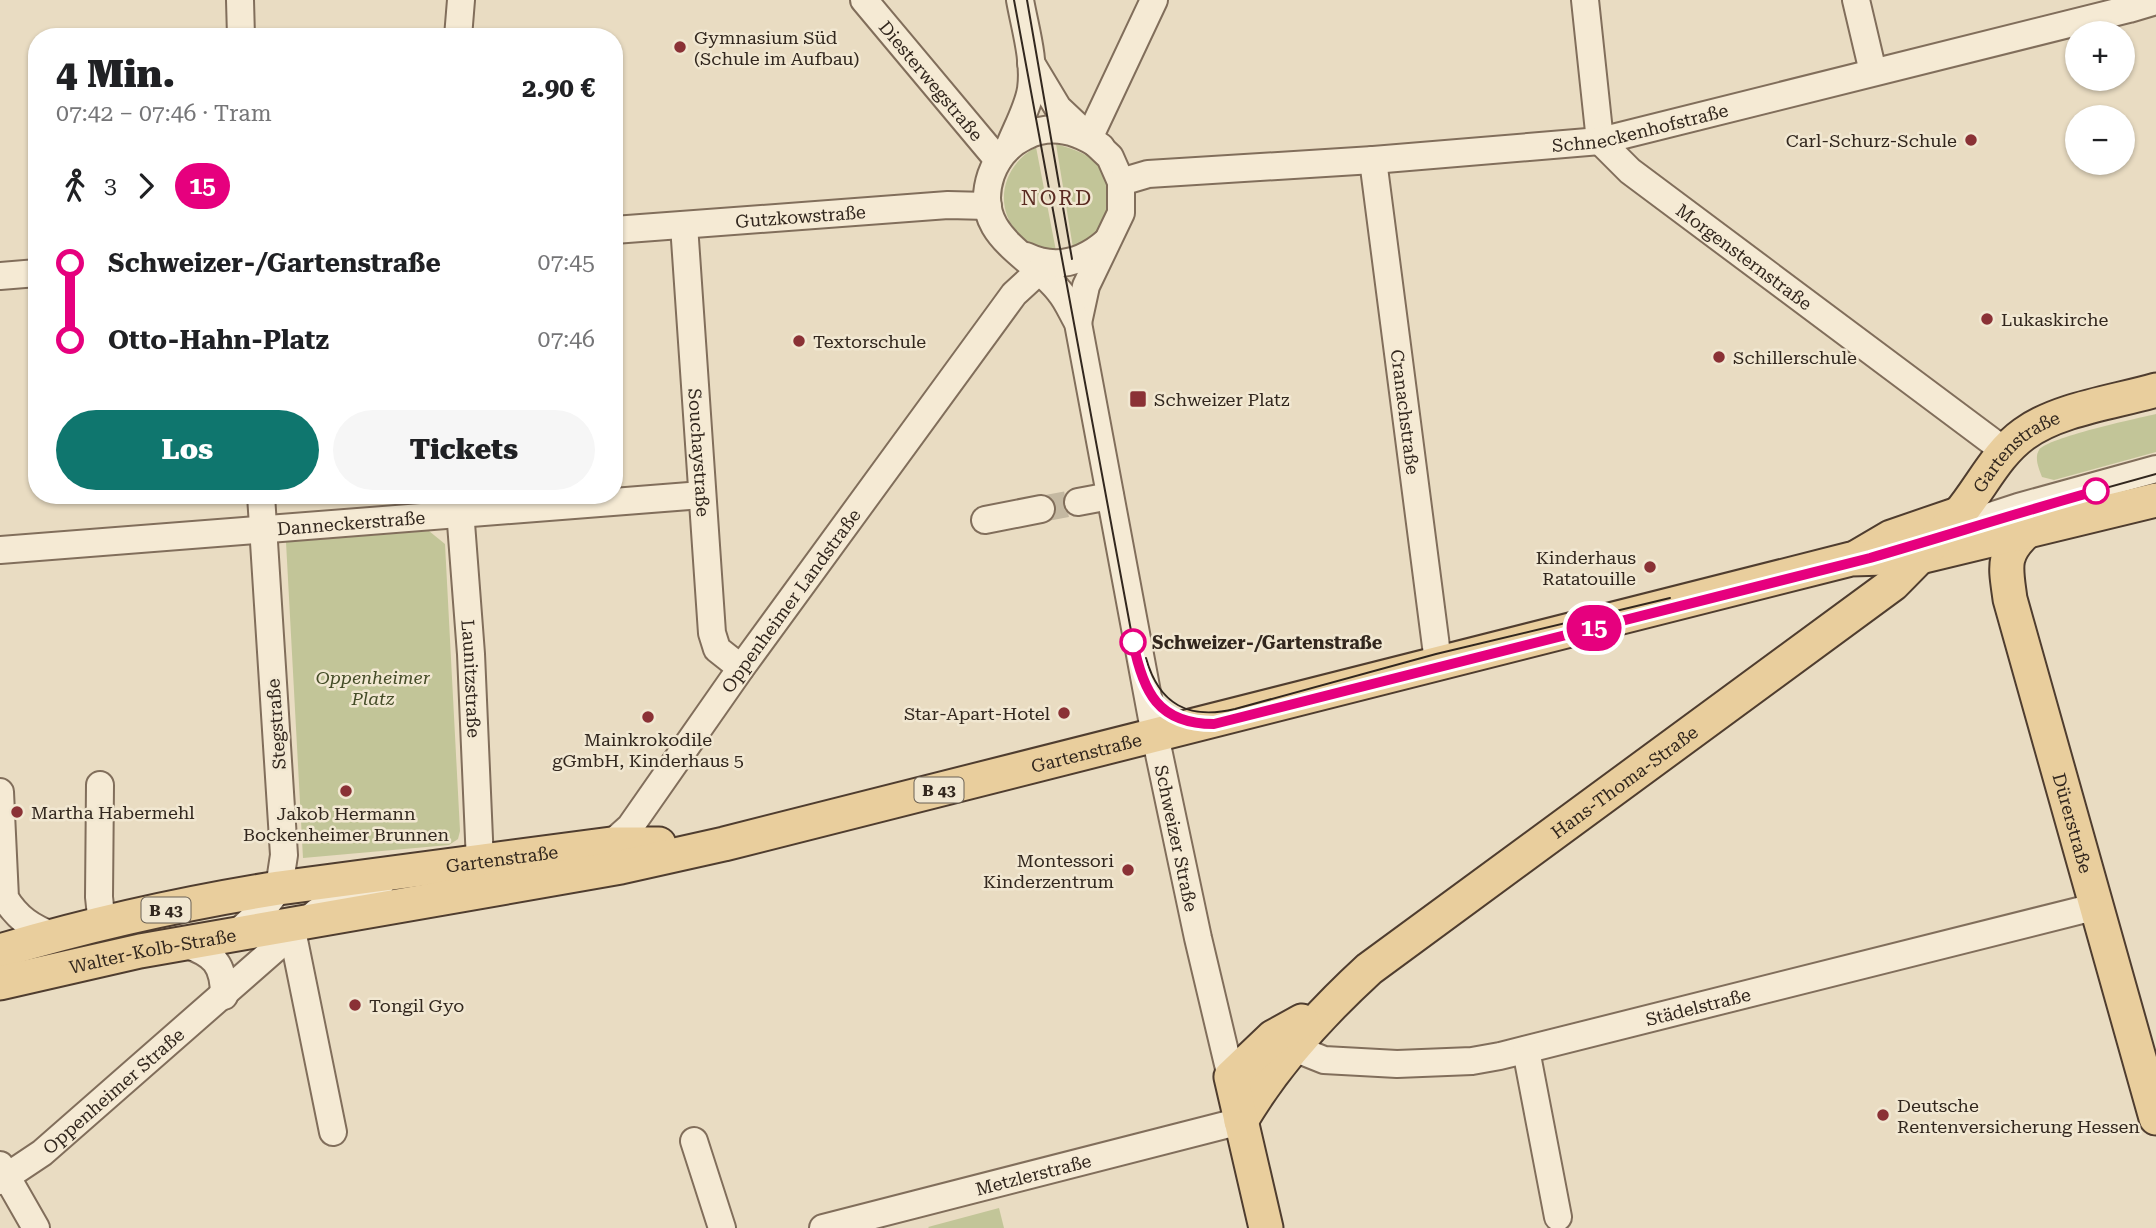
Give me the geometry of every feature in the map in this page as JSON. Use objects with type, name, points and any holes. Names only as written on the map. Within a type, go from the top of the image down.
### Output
[{"type":"main road","name":"Gartenstraße","points":[[2006,452],[2023,435],[2057,418],[2156,390]]},
{"type":"main road","points":[[1964,520],[1988,512],[2006,452]]},
{"type":"main road","name":"Gartenstraße","points":[[298,929],[621,867],[724,844],[1856,558],[1920,557],[2156,500]]},
{"type":"main road","name":"Gartenstraße","points":[[1856,558],[1891,537],[1964,520]]},
{"type":"main road","points":[[1964,520],[2026,532]]},
{"type":"main road","name":"Hans-Thoma-Straße","points":[[1241,1121],[1263,1084],[1328,1007],[1370,969],[1878,595],[1964,520]]},
{"type":"main road","name":"Dürerstraße","points":[[2026,532],[2010,548],[2006,569],[2010,599],[2156,1118]]},
{"type":"main road","name":"Gartenstraße","points":[[279,888],[611,844],[724,844]]},
{"type":"main road","name":"Walter-Kolb-Straße","points":[[0,951],[102,925],[279,888]]},
{"type":"main road","name":"Walter-Kolb-Straße","points":[[0,983],[140,951],[235,935],[298,929]]},
{"type":"main road","name":"Hans-Thoma-Straße","points":[[1231,1077],[1273,1037],[1328,1007]]},
{"type":"main road","name":"Schweizer Straße","points":[[1231,1077],[1266,1228]]},
{"type":"street","points":[[240,0],[241,28]]},
{"type":"street","points":[[459,28],[461,0]]},
{"type":"street","name":"Diesterwegstraße","points":[[864,0],[1004,154]]},
{"type":"street","points":[[1020,0],[1031,63],[1031,92],[989,182],[988,206],[990,217],[1001,237],[1060,291],[1078,323]]},
{"type":"street","points":[[1096,142],[1154,0]]},
{"type":"street","points":[[1585,0],[1600,141]]},
{"type":"street","points":[[1856,0],[1873,72]]},
{"type":"street","name":"Schneckenhofstraße","points":[[1121,182],[1148,174],[1373,160],[1600,141],[1873,72],[2151,7]]},
{"type":"street","points":[[1031,63],[1058,108],[1096,142],[1117,169],[1121,182],[1121,213],[1086,286],[1078,323]]},
{"type":"street","points":[[1004,154],[1030,134],[1049,129],[1077,133],[1096,142]]},
{"type":"street","name":"Morgensternstraße","points":[[1600,141],[1630,171],[2006,452]]},
{"type":"street","name":"Cranachstraße","points":[[1373,160],[1438,662]]},
{"type":"street","name":"Gutzkowstraße","points":[[623,229],[948,205],[988,206]]},
{"type":"street","name":"Souchaystraße","points":[[684,225],[712,634],[718,649],[741,668]]},
{"type":"street","points":[[1016,251],[1043,264],[1063,264],[1084,258],[1107,241]]},
{"type":"street","name":"Oppenheimer Landstraße","points":[[509,887],[572,863],[611,844],[629,827],[741,668],[1014,293],[1039,271]]},
{"type":"street","points":[[0,276],[28,274]]},
{"type":"street","name":"Schweizer Straße","points":[[1078,323],[1155,735],[1231,1077]]},
{"type":"street","points":[[1964,520],[2156,469]]},
{"type":"street","name":"Danneckerstraße","points":[[623,498],[702,495]]},
{"type":"street","points":[[1078,502],[1110,496]]},
{"type":"street","name":"Stegstraße","points":[[262,504],[284,839],[279,888]]},
{"type":"street","name":"Danneckerstraße","points":[[0,550],[263,529],[459,504]]},
{"type":"street","name":"Launitzstraße","points":[[459,504],[471,654],[480,862]]},
{"type":"street","points":[[985,520],[1041,509]]},
{"type":"street","points":[[100,785],[99,897],[102,925]]},
{"type":"street","points":[[0,792],[1,881],[5,898],[13,911],[34,928],[54,936]]},
{"type":"street","name":"Oppenheimer Straße","points":[[2,1175],[42,1153],[332,902],[424,870]]},
{"type":"street","points":[[235,935],[263,909],[279,888]]},
{"type":"street","name":"Städelstraße","points":[[1294,1048],[1324,1060],[1397,1064],[1472,1061],[1526,1050],[2098,906]]},
{"type":"street","points":[[298,929],[333,1132]]},
{"type":"street","points":[[185,944],[202,950],[220,968],[224,980],[224,996]]},
{"type":"street","points":[[1526,1050],[1558,1217]]},
{"type":"street","name":"Metzlerstraße","points":[[823,1228],[1241,1121]]},
{"type":"street","points":[[694,1141],[722,1228]]},
{"type":"street","points":[[2,1175],[36,1228]]},
{"type":"green space","points":[[1056,144],[1082,153],[1099,164],[1111,181],[1114,193],[1113,204],[1103,225],[1094,235],[1073,248]]},
{"type":"green space","points":[[1036,147],[1056,251],[1036,246],[1021,236],[1010,223],[1005,207],[1004,191],[1009,174],[1020,160]]},
{"type":"green space","points":[[2156,414],[2156,452],[2054,480],[2042,477],[2037,456],[2045,445],[2093,429]]},
{"type":"green space","name":"Oppenheimer Platz","points":[[429,531],[445,544],[460,831],[458,839],[449,845],[303,858],[286,542]]},
{"type":"green space","points":[[999,1208],[1004,1228],[928,1227]]},
{"type":"tunnel","points":[[1041,509],[1078,502]]},
{"type":"tram line","points":[[1014,0],[1137,663],[1142,680],[1159,705],[1182,719],[1212,723],[1229,721],[1870,558],[1991,520],[2156,474]]},
{"type":"tram line","points":[[1027,0],[1072,259]]},
{"type":"tram line","name":"15","points":[[1133,642],[1140,675],[1150,696],[1165,711],[1180,719],[1214,724],[1870,558],[2096,491]]},
{"type":"tram line","points":[[1146,658],[1159,687],[1168,698],[1190,710],[1219,712],[1436,654],[1670,598]]},
{"type":"place","name":"Gymnasium Süd (Schule im Aufbau)","points":[[680,47]]},
{"type":"place","name":"Carl-Schurz-Schule","points":[[1971,140]]},
{"type":"place","name":"Lukaskirche","points":[[1987,319]]},
{"type":"place","name":"Textorschule","points":[[799,341]]},
{"type":"place","name":"Schillerschule","points":[[1719,357]]},
{"type":"place","name":"Schweizer Platz","points":[[1138,399]]},
{"type":"place","name":"Kinderhaus Ratatouille","points":[[1650,567]]},
{"type":"place","name":"Schweizer-/Gartenstraße","points":[[1133,642]]},
{"type":"place","name":"Star-Apart-Hotel","points":[[1064,713]]},
{"type":"place","name":"Mainkrokodile gGmbH, Kinderhaus 5","points":[[648,717]]},
{"type":"place","name":"Jakob Hermann Bockenheimer Brunnen","points":[[346,791]]},
{"type":"place","name":"Martha Habermehl","points":[[17,812]]},
{"type":"place","name":"Montessori Kinderzentrum","points":[[1128,870]]},
{"type":"place","name":"Tongil Gyo","points":[[355,1005]]},
{"type":"place","name":"Deutsche Rentenversicherung Hessen","points":[[1883,1115]]},
{"type":"district","name":"NORD","points":[[1057,198]]}]
